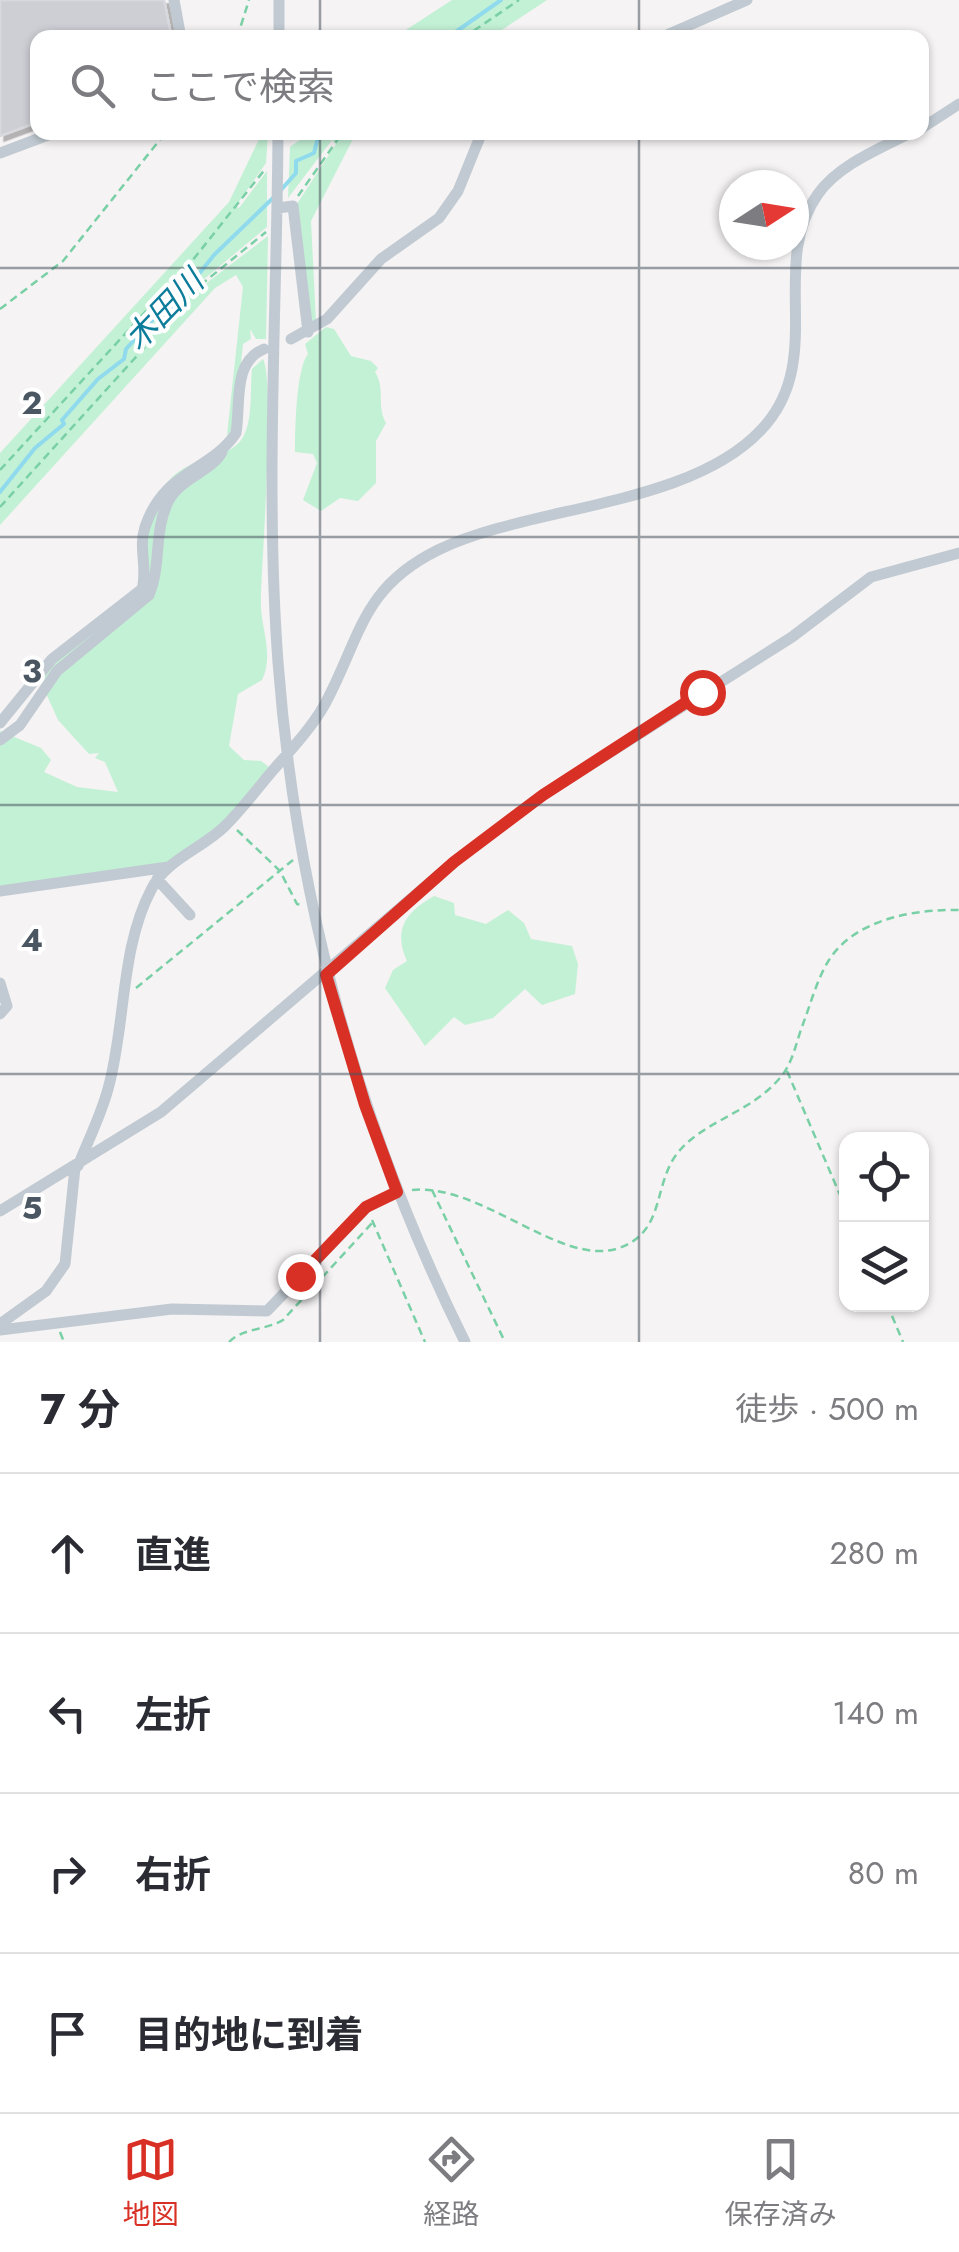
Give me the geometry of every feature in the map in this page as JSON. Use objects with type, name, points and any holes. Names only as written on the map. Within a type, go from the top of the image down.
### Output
[{"type":"street","points":[[174,0],[180,30]]},
{"type":"street","points":[[279,0],[279,30]]},
{"type":"street","points":[[678,30],[747,0]]},
{"type":"street","points":[[929,123],[959,104]]},
{"type":"street","points":[[0,153],[35,140]]},
{"type":"street","points":[[278,140],[278,659],[302,856],[326,975],[365,1105],[397,1192],[466,1342]]},
{"type":"street","points":[[291,339],[326,319],[382,259],[439,218],[458,191],[479,140]]},
{"type":"street","points":[[0,1327],[46,1291],[65,1264],[77,1167],[108,1088],[138,929],[157,879],[228,822],[324,707],[354,632],[372,604],[415,563],[460,541],[673,483],[759,433],[778,409],[795,364],[795,270],[798,243],[812,206],[843,172],[898,140]]},
{"type":"street","points":[[278,208],[293,206],[308,332]]},
{"type":"street","points":[[0,723],[52,660],[140,592],[144,581],[140,544],[149,516],[177,478],[236,434],[246,359],[264,348]]},
{"type":"street","points":[[0,740],[20,726],[56,671],[150,595],[155,581],[158,532],[169,502],[190,476],[222,456],[222,448]]},
{"type":"street","points":[[0,1212],[77,1167],[176,1101],[454,862],[543,795],[792,637],[871,577],[959,553]]},
{"type":"street","points":[[0,891],[168,867]]},
{"type":"street","points":[[157,879],[190,914]]},
{"type":"street","points":[[0,984],[7,1006],[0,1014]]},
{"type":"street","points":[[0,1327],[172,1309],[268,1310],[366,1207]]},
{"type":"path","points":[[239,30],[249,0]]},
{"type":"path","points":[[475,30],[519,0]]},
{"type":"path","points":[[0,310],[63,261],[160,140]]},
{"type":"path","points":[[298,196],[337,140]]},
{"type":"path","points":[[0,470],[192,260],[259,177]]},
{"type":"path","points":[[0,507],[203,283],[259,236]]},
{"type":"path","points":[[228,822],[280,871],[296,904],[310,904]]},
{"type":"path","points":[[126,991],[137,988],[302,856]]},
{"type":"path","points":[[506,1342],[428,1189],[496,1208],[580,1250],[615,1250],[650,1226],[669,1167],[681,1148],[756,1102],[787,1070],[820,979],[834,954],[895,917],[959,910]]},
{"type":"path","points":[[787,1070],[839,1193]]},
{"type":"path","points":[[397,1192],[366,1207],[426,1342]]},
{"type":"path","points":[[891,1312],[904,1342]]},
{"type":"green space","points":[[452,0],[547,0],[502,30],[406,30]]},
{"type":"green space","points":[[259,140],[268,140],[266,163],[236,206],[239,208],[267,171],[267,227],[203,280],[204,285],[268,236],[266,339],[256,339],[250,329],[251,339],[243,344],[234,428],[227,435],[243,287],[236,275],[215,288],[0,525],[0,453],[229,202]]},
{"type":"green space","points":[[300,140],[332,140],[288,198],[290,147]]},
{"type":"green space","points":[[332,140],[352,140],[311,221],[316,322],[311,325],[297,204],[336,144]]},
{"type":"green space","points":[[326,327],[334,329],[351,356],[371,361],[378,368],[375,372],[386,423],[376,441],[376,483],[358,501],[340,498],[321,511],[303,500],[317,463],[313,454],[295,452],[295,430],[299,386],[308,354],[305,344]]},
{"type":"green space","points":[[263,359],[268,434],[261,608],[267,659],[262,680],[238,694],[229,746],[244,760],[261,761],[269,767],[230,819],[166,864],[0,890],[0,731],[41,748],[51,760],[44,772],[77,787],[118,792],[105,762],[95,758],[99,753],[89,754],[58,720],[39,678],[51,658],[145,602],[145,541],[155,503],[178,472],[239,443],[248,422],[252,369]]},
{"type":"green space","points":[[434,896],[454,903],[455,915],[486,924],[508,910],[524,923],[531,939],[572,946],[578,964],[575,994],[542,1005],[525,989],[493,1018],[465,1025],[454,1017],[425,1046],[385,988],[393,970],[407,961],[401,940],[404,923]]},
{"type":"building","points":[[0,0],[164,0],[170,30],[30,30],[30,125],[0,136]]},
{"type":"waterway","name":"木田川","points":[[458,30],[501,0]]},
{"type":"waterway","name":"木田川","points":[[280,191],[296,173],[296,161],[314,153],[318,140]]},
{"type":"waterway","name":"木田川","points":[[0,492],[35,448],[64,424],[62,420],[98,379],[124,359],[126,349],[158,314],[167,314],[214,255],[273,198]]},
{"type":"route","points":[[300,1276],[366,1207],[397,1192],[365,1105],[326,975],[454,862],[543,795],[702,692]]}]
